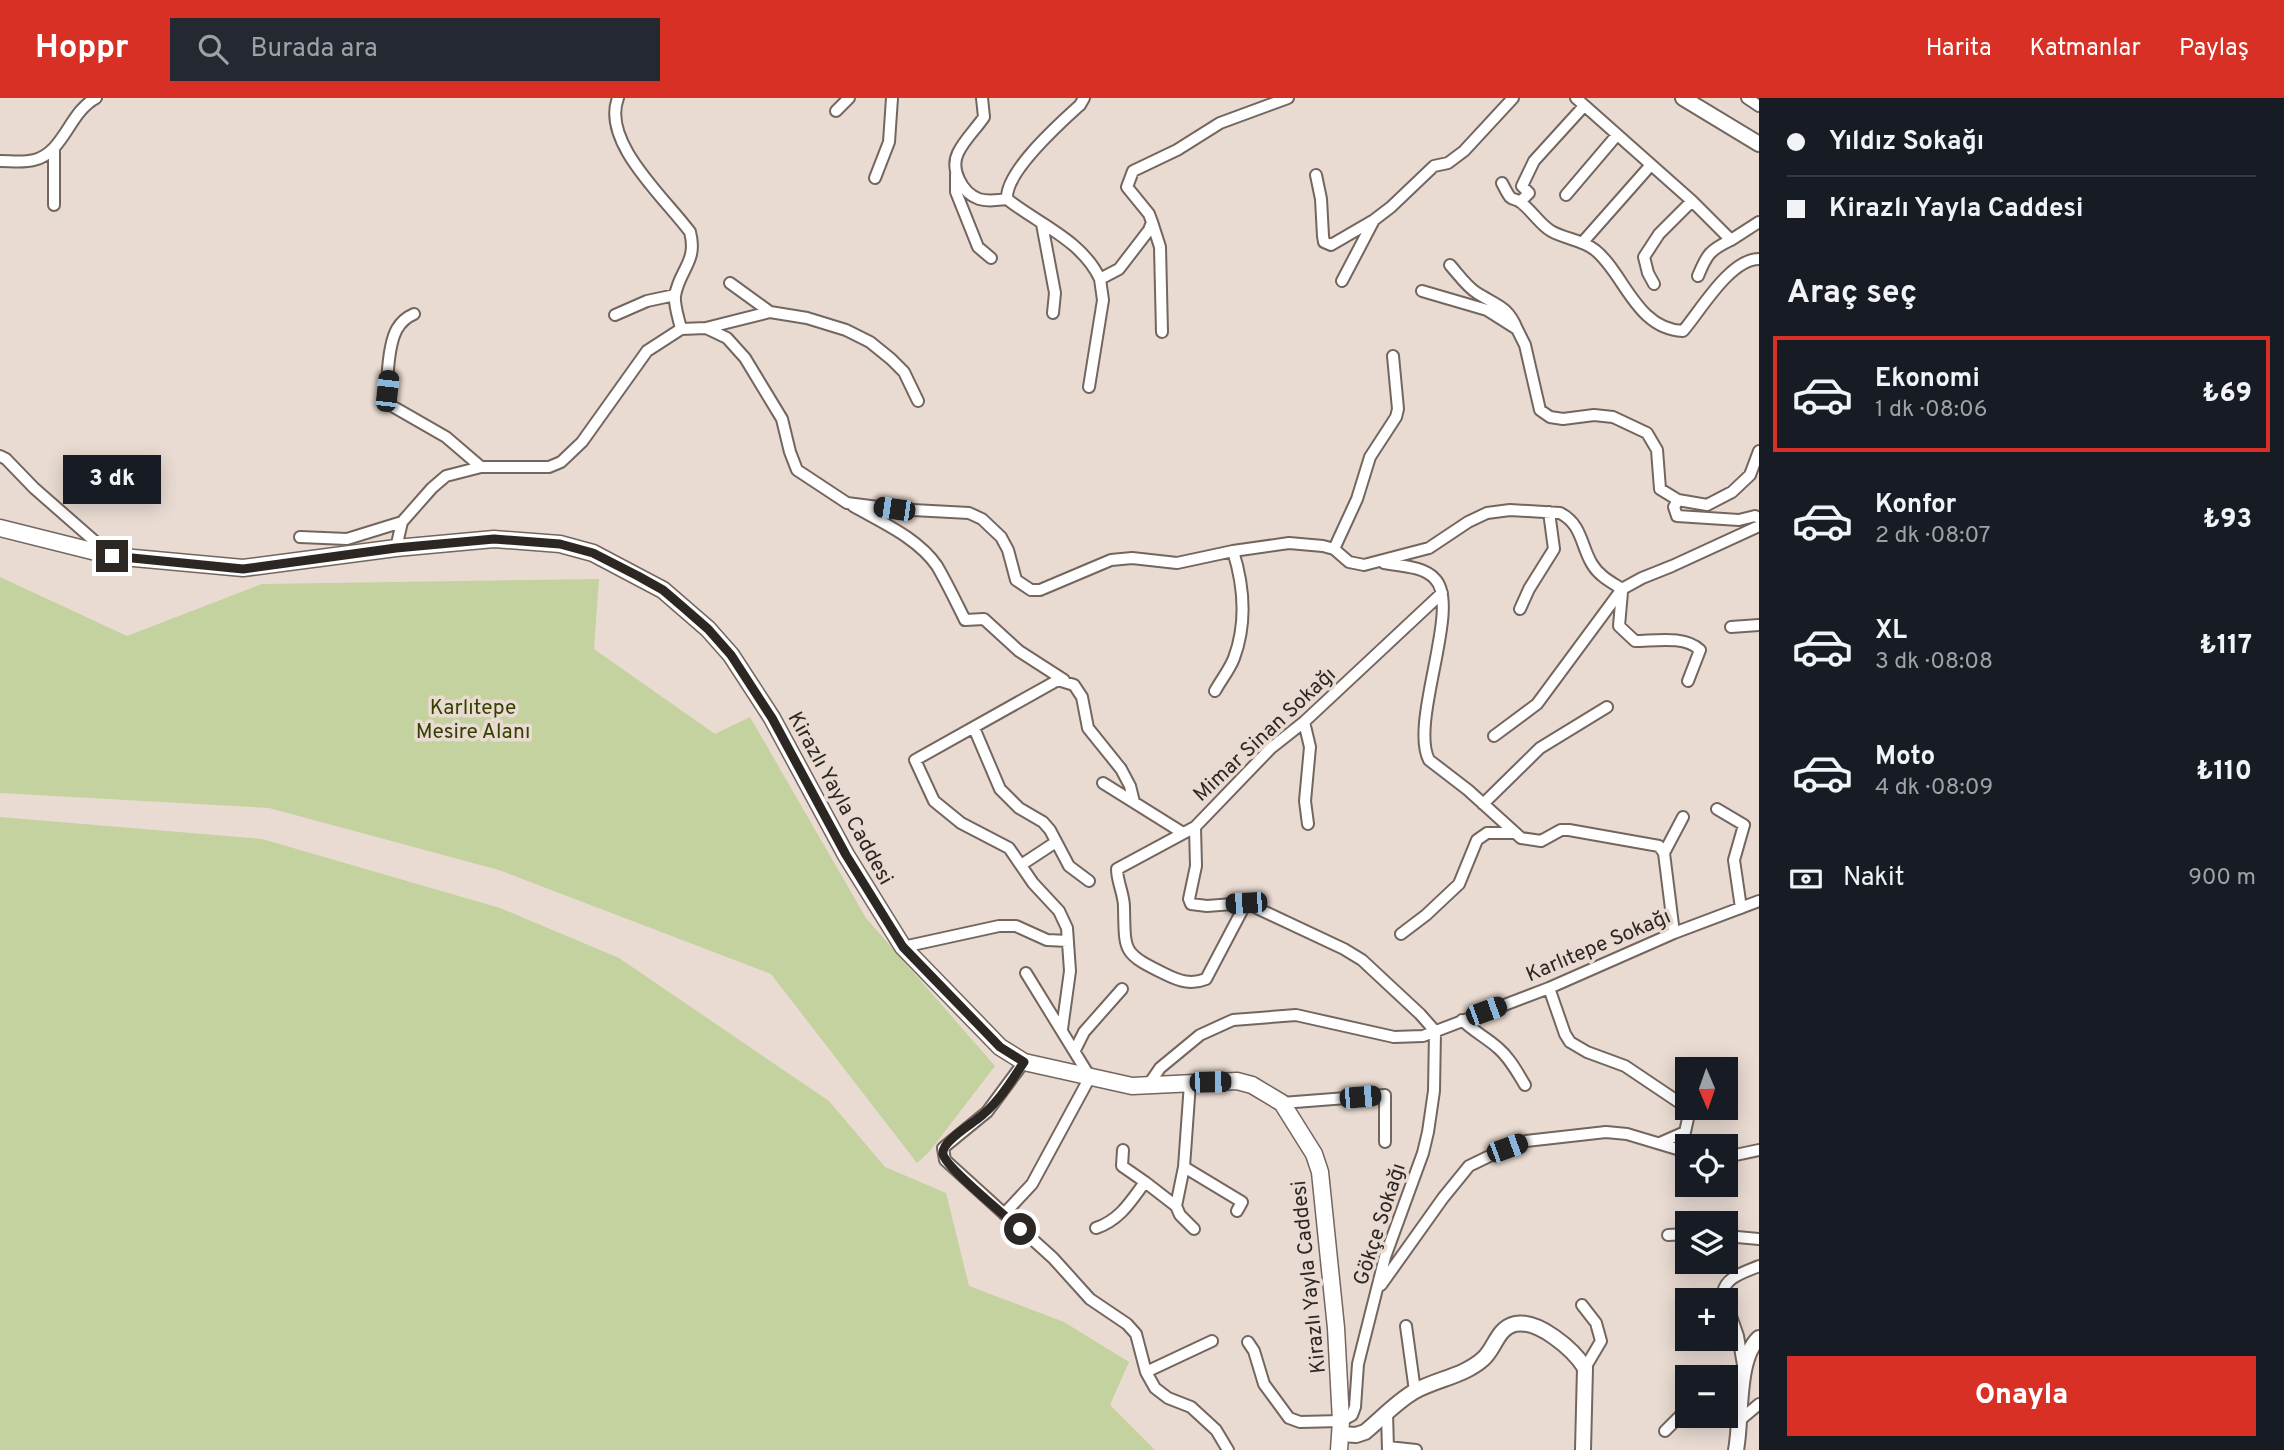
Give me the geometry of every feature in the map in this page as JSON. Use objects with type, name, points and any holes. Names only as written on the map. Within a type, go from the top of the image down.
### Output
[{"type":"main road","name":"Kirazlı Yayla Caddesi","points":[[0,528],[112,556],[243,569],[396,548],[494,539],[560,544],[593,553],[663,590],[708,629],[731,655],[772,718],[846,855],[903,947],[1000,1047],[1024,1062],[1132,1086],[1237,1081],[1268,1093],[1282,1103],[1314,1154],[1320,1172],[1336,1328],[1341,1435]]},
{"type":"street","points":[[0,161],[32,161],[54,148],[73,119],[86,104],[96,98]]},
{"type":"street","points":[[618,98],[614,114],[620,139],[633,162],[690,232],[692,253],[675,295],[681,329]]},
{"type":"street","points":[[836,111],[849,98]]},
{"type":"street","points":[[876,178],[889,142],[892,98]]},
{"type":"street","points":[[982,98],[984,117],[957,155],[956,191],[978,247],[991,258]]},
{"type":"street","points":[[1007,199],[1011,182],[1033,150],[1084,98]]},
{"type":"street","points":[[1162,331],[1160,247],[1143,205],[1128,187],[1133,171],[1177,150],[1220,123],[1289,98]]},
{"type":"street","points":[[1316,176],[1321,199],[1324,242],[1331,245],[1391,207],[1434,166],[1448,163],[1464,151],[1513,98]]},
{"type":"street","points":[[1683,98],[1759,144]]},
{"type":"street","points":[[1747,98],[1759,106]]},
{"type":"street","points":[[1520,202],[1529,193],[1522,186],[1534,161],[1580,102],[1692,201],[1731,240]]},
{"type":"street","points":[[1566,195],[1617,135]]},
{"type":"street","points":[[54,148],[54,205]]},
{"type":"street","points":[[1582,243],[1650,166]]},
{"type":"street","points":[[956,174],[971,195],[988,201],[1007,199],[1052,228],[1076,248],[1096,270],[1103,300],[1089,387]]},
{"type":"street","points":[[1502,183],[1510,197],[1520,202],[1548,230],[1596,250],[1640,308],[1658,322],[1676,331],[1683,331],[1729,274],[1751,259],[1759,259]]},
{"type":"street","points":[[1654,284],[1644,257],[1659,234],[1692,201]]},
{"type":"street","points":[[1342,281],[1374,220]]},
{"type":"street","points":[[1100,279],[1119,269],[1149,230],[1152,222]]},
{"type":"street","points":[[1698,276],[1705,258],[1713,249],[1759,222]]},
{"type":"street","points":[[1042,224],[1055,293],[1053,313]]},
{"type":"street","points":[[1450,265],[1475,292],[1492,300],[1511,315],[1525,345],[1540,410],[1550,417],[1563,419],[1594,415],[1613,417],[1647,433],[1657,450],[1660,489],[1678,500],[1707,505],[1732,492],[1750,475],[1759,451]]},
{"type":"street","points":[[730,282],[770,312]]},
{"type":"street","points":[[1422,291],[1487,310],[1517,329]]},
{"type":"street","points":[[615,315],[647,301],[675,295]]},
{"type":"street","points":[[396,548],[402,522],[446,476],[481,467],[549,467],[561,462],[582,442],[647,351],[681,329],[706,328],[770,312],[807,318],[846,330],[870,342],[904,372],[918,401]]},
{"type":"street","points":[[414,314],[398,327],[392,342],[388,402],[446,437],[481,467]]},
{"type":"street","points":[[706,328],[727,338],[745,358],[782,419],[797,470],[905,537],[935,564],[965,620],[984,619],[1019,651],[1074,685],[1082,697],[1088,728],[1121,769],[1130,786],[1134,802]]},
{"type":"street","points":[[1334,549],[1357,499],[1370,457],[1396,417],[1398,409],[1393,356]]},
{"type":"street","points":[[3,457],[34,488],[112,556]]},
{"type":"street","points":[[1678,500],[1674,507],[1677,516],[1739,520],[1755,516],[1759,518]]},
{"type":"street","points":[[847,503],[894,509],[969,513],[982,519],[1002,537],[1016,580],[1031,590],[1050,588],[1111,560],[1132,558],[1177,563],[1289,543],[1313,544],[1334,549],[1349,562],[1357,565],[1378,562],[1429,548],[1468,522],[1487,513],[1510,510],[1560,513],[1573,522],[1592,565],[1604,578],[1622,589]]},
{"type":"street","points":[[1520,609],[1554,549],[1549,512]]},
{"type":"street","points":[[300,537],[347,539],[402,522]]},
{"type":"street","points":[[1494,736],[1537,704],[1622,589],[1759,526]]},
{"type":"street","points":[[1215,691],[1234,658],[1243,621],[1242,586],[1233,551]]},
{"type":"street","points":[[1378,562],[1427,573],[1435,578],[1442,593],[1441,629],[1425,731],[1425,753],[1429,760],[1521,838],[1541,841],[1569,830],[1659,846],[1664,853],[1674,933]]},
{"type":"street","points":[[1622,589],[1619,626],[1635,641],[1684,642],[1695,645],[1700,650],[1688,681]]},
{"type":"street","name":"Mimar Sinan Sokağı","points":[[1435,1031],[1362,960],[1304,928],[1246,903],[1206,906],[1191,904],[1189,899],[1196,866],[1195,827],[1271,748],[1304,723],[1442,593]]},
{"type":"street","points":[[1731,627],[1759,625]]},
{"type":"street","points":[[1062,1029],[1070,971],[1067,928],[1059,911],[1033,883],[1009,848],[961,823],[934,801],[915,760],[1058,680],[1068,682]]},
{"type":"street","points":[[1483,804],[1540,748],[1606,707]]},
{"type":"street","points":[[1304,723],[1310,747],[1305,801],[1308,824]]},
{"type":"street","points":[[974,728],[1000,789],[1019,808],[1043,822],[1069,866],[1089,881]]},
{"type":"street","points":[[1102,783],[1183,833]]},
{"type":"street","points":[[1717,809],[1744,825],[1734,860],[1741,908]]},
{"type":"street","points":[[1664,853],[1683,817]]},
{"type":"street","points":[[1195,827],[1117,869],[1124,905],[1124,938],[1133,957],[1178,980],[1196,983],[1206,979],[1246,903]]},
{"type":"street","points":[[1401,934],[1460,884],[1477,840],[1487,833],[1514,833]]},
{"type":"street","points":[[1021,865],[1056,842]]},
{"type":"street","name":"Karlıtepe Sokağı","points":[[1147,1087],[1160,1068],[1200,1035],[1233,1020],[1296,1015],[1394,1037],[1423,1036],[1549,988],[1674,933],[1759,901]]},
{"type":"street","points":[[903,947],[999,926],[1016,926],[1047,940],[1068,942]]},
{"type":"street","points":[[1004,1214],[1032,1184],[1090,1077],[1026,973]]},
{"type":"street","points":[[1549,988],[1570,1042],[1587,1052],[1625,1066],[1686,1107],[1689,1114],[1685,1132],[1658,1143]]},
{"type":"street","points":[[1075,1050],[1084,1032],[1122,989]]},
{"type":"street","points":[[1462,1020],[1510,1059],[1525,1085]]},
{"type":"street","name":"Gökçe Sokağı","points":[[1341,1435],[1355,1406],[1358,1364],[1385,1257],[1423,1153],[1428,1132],[1434,1091],[1435,1031]]},
{"type":"street","points":[[1024,1062],[987,1112],[943,1148],[945,1160],[1052,1258],[1090,1299],[1127,1324],[1136,1334],[1146,1372],[1155,1388],[1168,1398],[1191,1407],[1216,1430],[1227,1450]]},
{"type":"street","points":[[1176,1206],[1184,1167],[1190,1083]]},
{"type":"street","points":[[1282,1103],[1385,1095],[1385,1142]]},
{"type":"street","points":[[1375,1294],[1443,1198],[1469,1166],[1481,1159],[1526,1141],[1606,1132],[1675,1148]]},
{"type":"street","points":[[1124,1150],[1122,1166],[1176,1206],[1180,1215],[1194,1229]]},
{"type":"street","points":[[1738,1154],[1759,1150]]},
{"type":"street","points":[[1184,1167],[1242,1202],[1237,1212]]},
{"type":"street","points":[[1096,1228],[1109,1224],[1118,1217],[1145,1182]]},
{"type":"street","points":[[1668,1235],[1675,1235]]},
{"type":"street","points":[[1738,1237],[1759,1239]]},
{"type":"street","points":[[1743,1374],[1738,1336],[1723,1288],[1726,1282],[1759,1266]]},
{"type":"street","points":[[1582,1305],[1596,1323],[1601,1341],[1585,1368],[1583,1450]]},
{"type":"street","points":[[1248,1342],[1254,1351],[1264,1384],[1289,1418],[1341,1435],[1365,1432],[1415,1391],[1462,1372],[1482,1360],[1506,1329],[1519,1324],[1534,1325],[1563,1343],[1585,1368]]},
{"type":"street","points":[[1406,1326],[1415,1391]]},
{"type":"street","points":[[1736,1450],[1743,1374],[1749,1353],[1759,1338]]},
{"type":"street","points":[[1146,1372],[1212,1341]]},
{"type":"street","points":[[1739,1421],[1759,1404]]},
{"type":"street","points":[[1387,1412],[1388,1448],[1416,1450]]},
{"type":"street","points":[[1665,1431],[1675,1420]]},
{"type":"green space","name":"Karlıtepe Mesire Alanı","points":[[0,577],[127,636],[262,584],[599,579],[594,649],[715,734],[750,717],[866,918],[995,1066],[929,1152],[917,1163],[771,974],[499,870],[269,808],[0,793]]},
{"type":"green space","points":[[0,817],[262,839],[500,908],[619,958],[829,1101],[885,1167],[946,1193],[969,1286],[1064,1322],[1129,1362],[1110,1405],[1155,1450],[0,1450]]},
{"type":"route","points":[[112,556],[243,569],[396,548],[494,539],[560,544],[593,553],[663,590],[708,629],[731,655],[772,718],[846,855],[903,947],[1000,1047],[1024,1062],[987,1112],[956,1135],[943,1148],[942,1153],[958,1174],[1020,1229]]}]
